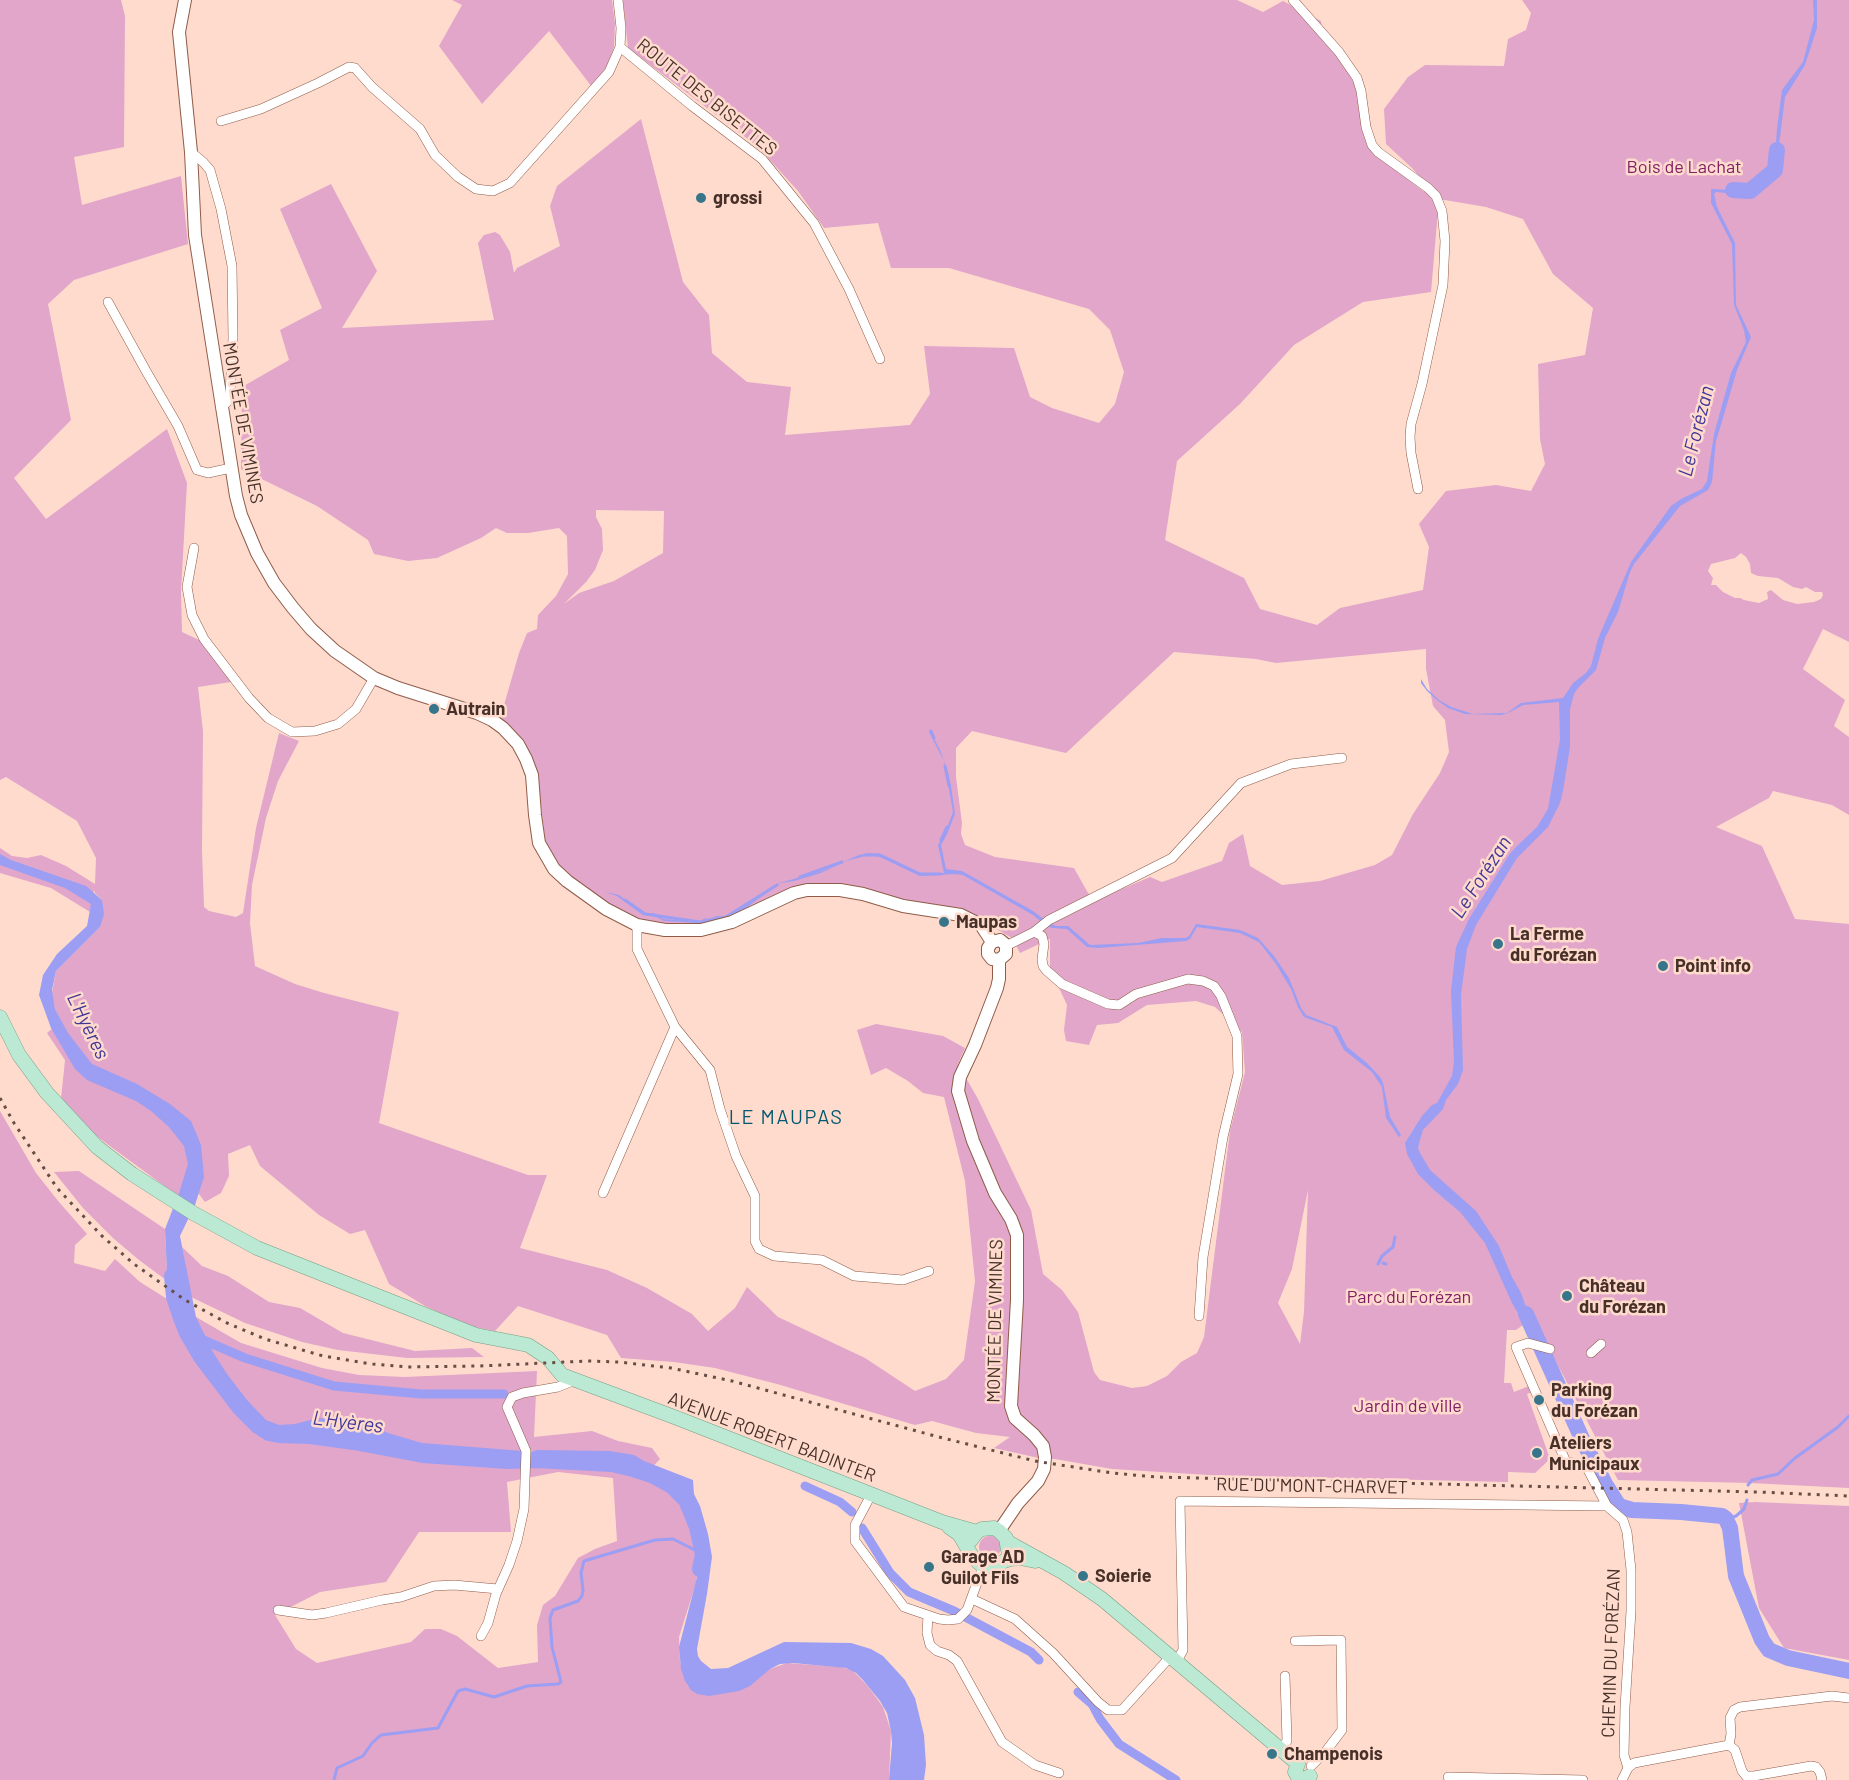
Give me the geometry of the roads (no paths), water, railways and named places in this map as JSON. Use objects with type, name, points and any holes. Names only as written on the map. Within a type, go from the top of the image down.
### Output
[{"type":"main road","name":"AVENUE ROBERT BADINTER","points":[[0,1017],[19,1055],[47,1093],[97,1147],[132,1174],[193,1213],[257,1248],[482,1336],[528,1345],[548,1358],[562,1375],[942,1522],[976,1532]]},
{"type":"main road","points":[[942,1522],[959,1534],[975,1561],[985,1566],[1020,1558],[1045,1563]]},
{"type":"main road","points":[[970,1551],[971,1540],[976,1532],[988,1528],[999,1530],[1008,1542],[1089,1588],[1280,1750],[1304,1774]]},
{"type":"main road","points":[[1001,1562],[1007,1553],[1008,1542]]},
{"type":"street","name":"MONTÉE DE VIMINES","points":[[185,0],[179,32],[191,152],[195,236],[236,496],[257,554],[278,588],[311,629],[335,651],[374,678],[477,713],[503,728],[518,744],[526,759],[533,781],[539,843],[554,869],[606,909],[638,925],[665,930],[701,930],[732,922],[794,893],[807,890],[831,890],[863,894],[903,906],[961,915],[981,925],[992,942]]},
{"type":"street","points":[[221,121],[261,109],[349,67],[356,68],[372,87],[420,129],[435,154],[458,177],[476,189],[493,191],[510,183],[609,72],[620,47],[621,28],[618,0]]},
{"type":"street","points":[[1297,1],[1357,78],[1366,127],[1372,145],[1378,152],[1428,188],[1436,196],[1442,211],[1445,241],[1443,285],[1411,424],[1411,453],[1418,489]]},
{"type":"street","name":"ROUTE DES BISETTES","points":[[620,47],[762,159],[814,223],[849,288],[880,359]]},
{"type":"street","points":[[191,152],[210,170],[221,209],[232,266],[233,338],[230,383],[228,400],[221,408]]},
{"type":"street","points":[[108,302],[178,426],[197,470],[208,472],[231,468]]},
{"type":"street","points":[[194,548],[187,587],[192,615],[204,639],[249,698],[268,718],[292,732],[315,731],[338,724],[356,709],[374,678]]},
{"type":"street","points":[[1006,946],[1172,858],[1241,783],[1291,764],[1342,758]]},
{"type":"street","points":[[638,925],[637,949],[675,1027],[710,1070],[736,1156],[755,1196],[755,1241],[759,1249],[774,1256],[822,1260],[854,1276],[903,1280],[929,1271]]},
{"type":"street","points":[[1041,926],[1044,944],[1042,959],[1046,970],[1062,984],[1108,1004],[1119,1005],[1136,994],[1188,979],[1203,981],[1214,986],[1221,996],[1237,1036],[1238,1074],[1223,1137],[1203,1257],[1199,1316]]},
{"type":"street","points":[[1000,940],[1006,946],[1006,954],[999,960],[988,954],[988,948],[992,942],[1000,940]]},
{"type":"street","name":"MONTÉE DE VIMINES","points":[[999,960],[997,988],[960,1077],[958,1091],[973,1141],[995,1193],[1011,1219],[1017,1235],[1017,1300],[1011,1406],[1015,1418],[1043,1446],[1045,1457],[1044,1469],[1038,1481],[1018,1503],[999,1530]]},
{"type":"street","points":[[603,1193],[675,1027]]},
{"type":"street","name":"CHEMIN DU FORÉZAN","points":[[1550,1349],[1528,1343],[1516,1347],[1566,1461],[1581,1464],[1587,1468],[1607,1506],[1618,1515],[1628,1532],[1631,1611],[1624,1755],[1628,1768]]},
{"type":"street","points":[[1591,1353],[1601,1344]]},
{"type":"street","points":[[481,1636],[488,1623],[498,1589],[510,1565],[524,1509],[526,1450],[507,1407],[512,1397],[523,1393],[582,1382]]},
{"type":"street","points":[[872,1495],[855,1525],[855,1541],[904,1607],[928,1616],[948,1620],[964,1613],[985,1566]]},
{"type":"street","name":"RUE DU MONT-CHARVET","points":[[1174,1659],[1183,1650],[1180,1501],[1607,1506]]},
{"type":"street","points":[[278,1610],[312,1615],[326,1613],[401,1597],[434,1586],[454,1585],[498,1589]]},
{"type":"street","points":[[972,1599],[1015,1619],[1053,1653],[1108,1710],[1122,1710],[1174,1659]]},
{"type":"street","points":[[928,1616],[927,1633],[930,1645],[937,1652],[949,1654],[957,1661],[1002,1742],[1035,1765],[1059,1773]]},
{"type":"street","points":[[1295,1641],[1341,1640],[1341,1730],[1326,1751],[1304,1774]]},
{"type":"street","points":[[1280,1750],[1287,1741],[1285,1676]]},
{"type":"street","points":[[1729,1745],[1730,1718],[1734,1710],[1740,1707],[1832,1695],[1849,1698]]},
{"type":"street","points":[[1622,1780],[1628,1768],[1634,1763],[1729,1745]]},
{"type":"street","points":[[1729,1745],[1735,1750],[1746,1776],[1811,1766],[1816,1767],[1820,1772],[1822,1780]]},
{"type":"street","points":[[1448,1777],[1583,1780]]},
{"type":"water","points":[[1813,0],[1817,0],[1817,28],[1805,65],[1785,97],[1777,177],[1764,187],[1746,195],[1716,192],[1714,194],[1717,207],[1735,243],[1736,305],[1751,337],[1737,370],[1716,441],[1712,482],[1708,490],[1680,506],[1634,564],[1618,612],[1605,638],[1596,670],[1574,694],[1570,709],[1570,747],[1560,803],[1548,827],[1517,858],[1476,925],[1467,949],[1461,995],[1463,1070],[1458,1084],[1446,1100],[1443,1109],[1423,1130],[1418,1148],[1430,1170],[1476,1211],[1499,1246],[1521,1293],[1526,1307],[1524,1308],[1537,1331],[1530,1334],[1512,1303],[1485,1243],[1460,1212],[1418,1174],[1407,1154],[1405,1143],[1422,1116],[1437,1103],[1452,1076],[1454,1061],[1451,991],[1456,947],[1469,919],[1509,855],[1537,827],[1548,809],[1560,739],[1559,702],[1523,705],[1508,713],[1501,715],[1465,714],[1448,708],[1437,700],[1427,691],[1421,679],[1427,689],[1439,700],[1451,707],[1473,714],[1507,713],[1521,703],[1563,698],[1573,683],[1591,666],[1598,639],[1631,562],[1671,506],[1702,489],[1707,481],[1714,434],[1731,373],[1746,342],[1734,305],[1732,244],[1711,203],[1711,189],[1750,191],[1769,179],[1774,170],[1782,90],[1803,62],[1814,20]]},
{"type":"water","points":[[929,732],[940,750],[944,761]]},
{"type":"water","points":[[944,761],[955,814],[941,845],[946,869],[962,871],[1033,911],[1049,923],[1056,926],[1068,926],[1090,945],[1185,938],[1189,936],[1196,924],[1240,930],[1258,938],[1289,978],[1306,1015],[1337,1027],[1347,1047],[1380,1077],[1390,1117],[1401,1135],[1399,1137],[1386,1118],[1382,1087],[1372,1072],[1344,1050],[1332,1027],[1304,1017],[1276,964],[1259,942],[1240,933],[1197,927],[1190,939],[1186,941],[1087,947],[1067,929],[1045,925],[1033,915],[963,875],[920,876],[880,857],[869,855],[846,861],[821,873],[780,883],[743,910],[725,919],[717,917],[712,920],[705,919],[699,923],[664,921],[653,915],[643,915],[617,896],[605,892],[619,895],[644,914],[654,913],[663,919],[699,922],[705,918],[717,916],[725,917],[743,908],[779,883],[823,871],[859,855],[869,853],[880,855],[919,874],[944,873],[938,845],[953,812]]},
{"type":"water","points":[[0,854],[86,886],[102,900],[104,914],[100,927],[56,971],[52,990],[55,1009],[68,1033],[92,1064],[137,1084],[170,1104],[191,1121],[201,1145],[204,1177],[195,1205],[180,1236],[196,1317],[227,1374],[266,1420],[279,1425],[295,1424],[318,1418],[370,1424],[388,1433],[422,1443],[528,1453],[537,1450],[610,1451],[634,1455],[693,1480],[694,1494],[708,1534],[712,1557],[697,1649],[701,1661],[711,1669],[728,1668],[784,1642],[851,1643],[871,1649],[883,1656],[905,1680],[915,1698],[924,1735],[926,1765],[924,1780],[889,1780],[892,1743],[887,1713],[863,1680],[846,1668],[780,1664],[770,1669],[750,1686],[739,1691],[709,1696],[697,1694],[691,1690],[681,1669],[679,1647],[703,1554],[694,1516],[686,1500],[672,1486],[652,1475],[612,1464],[536,1460],[508,1461],[423,1455],[354,1442],[279,1435],[269,1433],[258,1426],[239,1407],[201,1357],[187,1333],[167,1272],[165,1229],[188,1164],[184,1146],[169,1127],[151,1111],[136,1101],[87,1080],[75,1069],[51,1028],[39,995],[43,975],[57,954],[87,926],[91,904],[65,888],[0,865]]},
{"type":"waterway","name":"Le Forézan","points":[[1733,190],[1750,191],[1775,170],[1777,150]]},
{"type":"waterway","points":[[931,731],[934,738]]},
{"type":"waterway","points":[[945,766],[949,786]]},
{"type":"waterway","points":[[941,840],[947,827]]},
{"type":"waterway","points":[[865,855],[880,855],[920,874],[941,874]]},
{"type":"waterway","points":[[800,877],[842,862]]},
{"type":"waterway","points":[[625,900],[645,914],[700,922],[726,917],[777,885]]},
{"type":"waterway","points":[[1378,1264],[1382,1256],[1393,1247],[1395,1237]]},
{"type":"waterway","name":"L'Hyères","points":[[172,1276],[174,1297],[181,1318],[201,1357],[239,1407],[258,1426],[269,1433],[354,1442],[423,1455],[508,1461],[536,1460],[612,1464],[633,1469],[652,1475],[672,1486],[686,1500],[697,1527],[703,1554],[700,1569]]},
{"type":"waterway","name":"Le Forézan","points":[[1526,1314],[1583,1441],[1619,1506],[1632,1510],[1722,1516],[1730,1528],[1736,1576],[1762,1640],[1769,1650],[1788,1658],[1849,1671]]},
{"type":"waterway","points":[[187,1333],[245,1358],[334,1386],[421,1394],[504,1394]]},
{"type":"waterway","points":[[1748,1485],[1752,1480],[1778,1474],[1849,1416]]},
{"type":"waterway","points":[[805,1486],[840,1502],[852,1512]]},
{"type":"waterway","points":[[1726,1519],[1736,1516],[1744,1509],[1747,1500]]},
{"type":"waterway","points":[[862,1528],[890,1573],[909,1592],[954,1611],[1031,1652],[1039,1660]]},
{"type":"waterway","points":[[334,1780],[337,1768],[363,1756],[381,1735],[438,1728],[458,1691],[465,1689],[494,1697],[527,1686],[561,1682],[552,1647],[550,1618],[553,1610],[578,1601],[582,1596],[581,1573],[584,1561],[655,1540],[673,1539],[703,1554]]},
{"type":"waterway","points":[[1078,1692],[1092,1704],[1119,1744],[1176,1780]]},
{"type":"railway","points":[[0,1098],[57,1188],[102,1236],[134,1264],[185,1300],[227,1323],[265,1339],[323,1356],[407,1367],[588,1361],[671,1368],[732,1381],[1035,1461],[1112,1473],[1156,1477],[1849,1496]]},
{"type":"place","name":"grossi","points":[[701,198]]},
{"type":"place","name":"Autrain","points":[[434,709]]},
{"type":"place","name":"Maupas","points":[[944,922]]},
{"type":"place","name":"La Ferme du Forézan","points":[[1498,944]]},
{"type":"place","name":"Point info","points":[[1663,966]]},
{"type":"place","name":"Château du Forézan","points":[[1567,1296]]},
{"type":"place","name":"Parking du Forézan","points":[[1539,1400]]},
{"type":"place","name":"Ateliers Municipaux","points":[[1537,1453]]},
{"type":"place","name":"Garage AD Guilot Fils","points":[[929,1567]]},
{"type":"place","name":"Soierie","points":[[1083,1576]]},
{"type":"place","name":"Champenois","points":[[1272,1754]]},
{"type":"district","name":"LE MAUPAS","points":[[786,1117]]},
{"type":"park label","name":"Bois de Lachat","points":[[1684,167]]},
{"type":"park label","name":"Parc du Forézan","points":[[1409,1297]]},
{"type":"park label","name":"Jardin de ville","points":[[1408,1406]]}]
